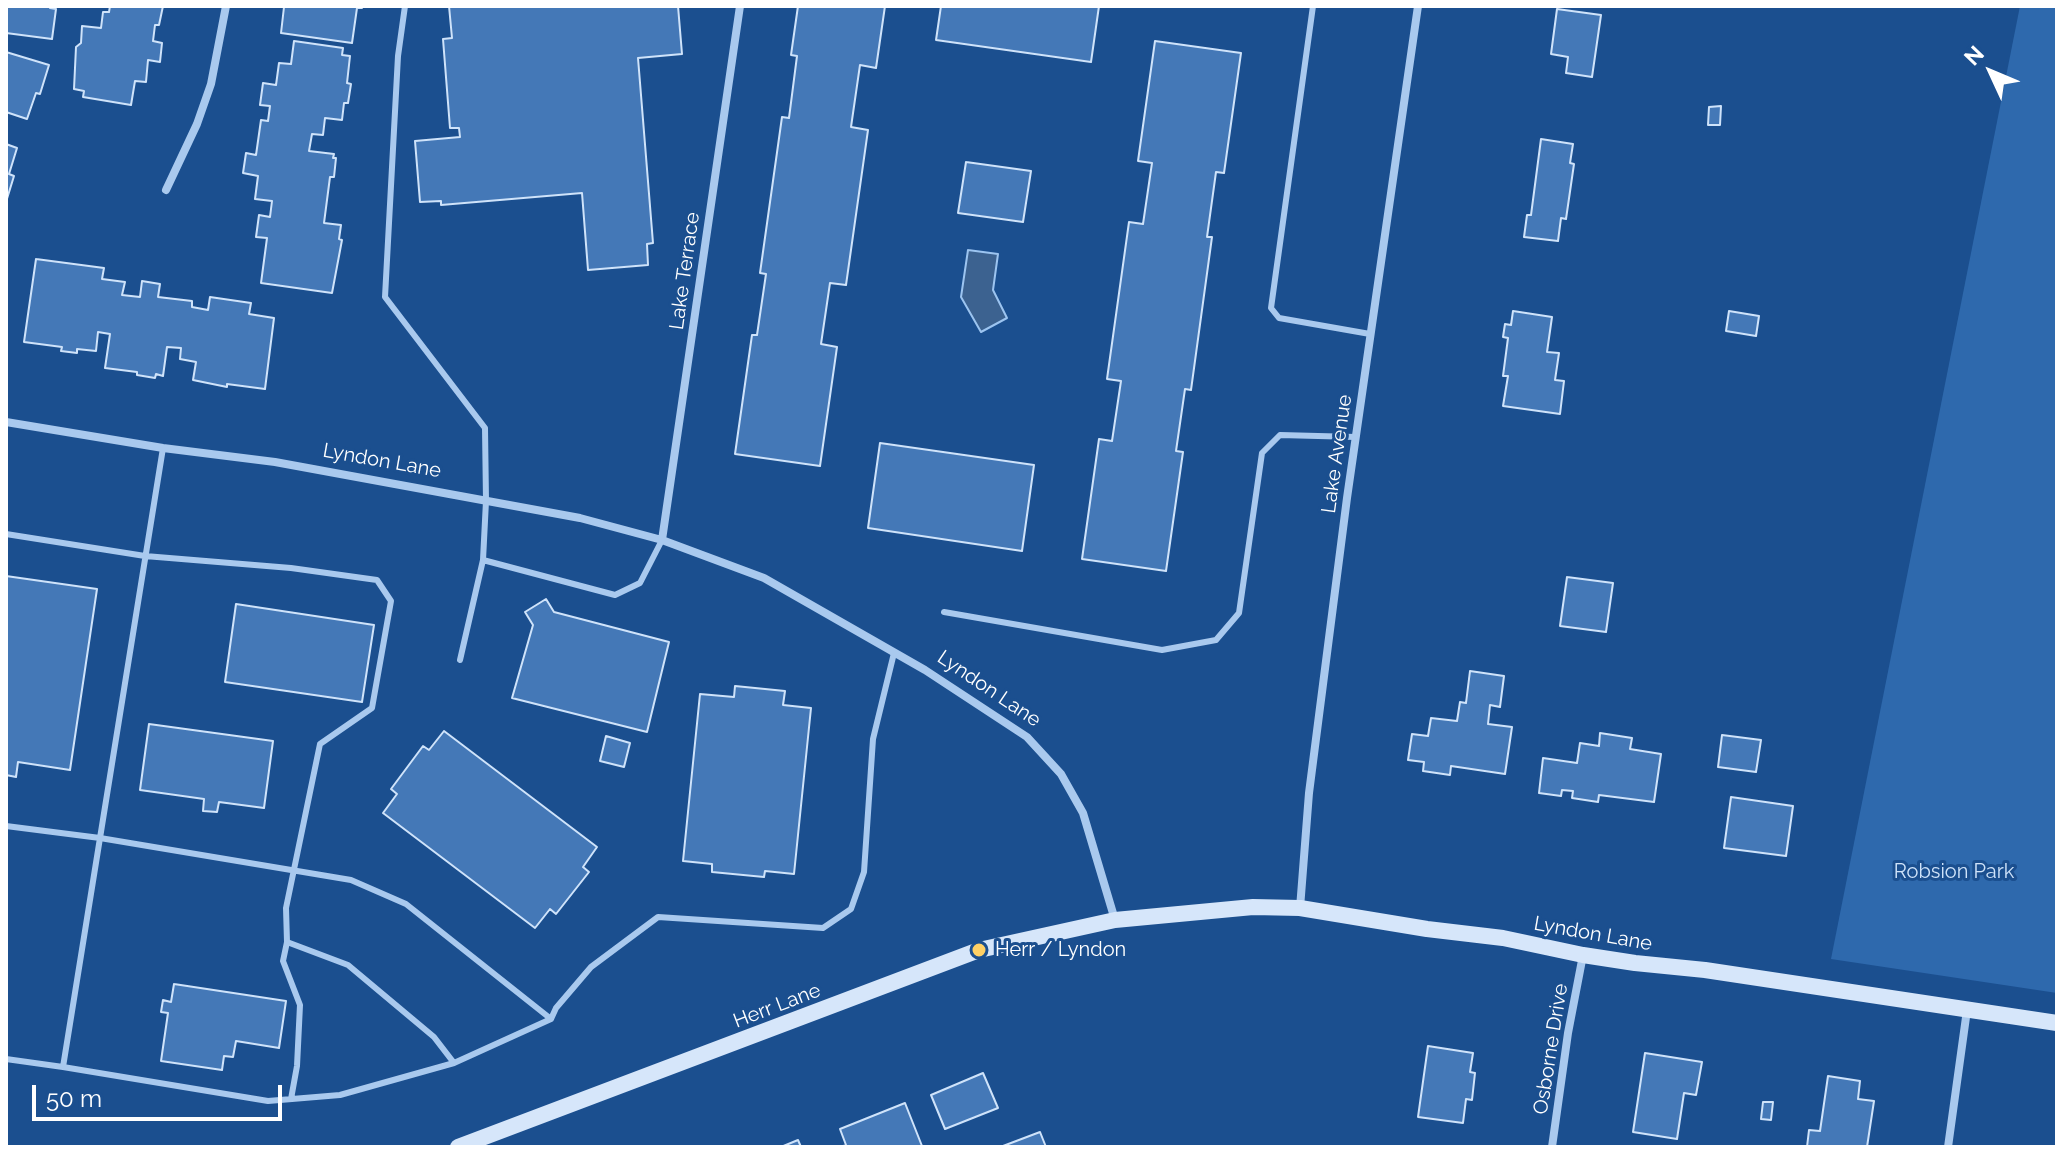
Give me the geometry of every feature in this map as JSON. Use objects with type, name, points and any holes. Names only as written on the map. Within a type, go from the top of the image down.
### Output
[{"type":"main road","name":"Lyndon Lane","points":[[1115,920],[1253,907],[1300,908],[1503,938],[1583,955],[1705,970],[2057,1023]]},
{"type":"main road","name":"Herr Lane","points":[[458,1147],[979,950],[1115,920]]},
{"type":"street","points":[[166,190],[197,124],[211,84],[226,6]]},
{"type":"street","name":"Lake Terrace","points":[[662,540],[740,6]]},
{"type":"street","name":"Lake Avenue","points":[[1300,908],[1311,777],[1370,334],[1418,6]]},
{"type":"street","name":"Lyndon Lane","points":[[6,422],[163,448],[275,462],[580,518],[662,540],[764,578],[925,670],[1027,737],[1061,774],[1083,813],[1115,920]]},
{"type":"street","name":"Osborne Drive","points":[[1552,1147],[1583,955]]},
{"type":"street","points":[[1948,1147],[1967,1010]]},
{"type":"lane","points":[[405,6],[398,56],[385,297],[485,428],[483,560],[460,660]]},
{"type":"lane","points":[[1313,6],[1271,308],[1279,318],[1370,334]]},
{"type":"lane","points":[[944,612],[1162,650],[1216,640],[1239,613],[1262,453],[1280,435],[1356,437]]},
{"type":"lane","points":[[63,1067],[163,448]]},
{"type":"lane","points":[[6,534],[145,556],[291,568],[377,580],[391,601],[372,708],[320,744],[286,908],[287,942],[283,961],[300,1005],[297,1066],[291,1099]]},
{"type":"lane","points":[[483,560],[615,595],[640,583],[662,540]]},
{"type":"lane","points":[[6,1059],[268,1101],[340,1095],[454,1063],[551,1019],[556,1008],[591,967],[658,917],[823,928],[851,909],[864,872],[873,739],[894,653]]},
{"type":"lane","points":[[6,826],[100,838],[351,880],[406,904],[551,1019]]},
{"type":"lane","points":[[287,942],[348,965],[434,1037],[454,1063]]},
{"type":"green space","name":"Robsion Park","points":[[2020,6],[2057,6],[2057,993],[1831,959]]},
{"type":"shaded area","points":[[968,250],[998,254],[993,290],[1007,318],[981,332],[961,297]]},
{"type":"building","points":[[6,6],[50,6],[56,9],[52,39],[6,33]]},
{"type":"building","points":[[110,6],[163,6],[159,25],[155,25],[153,41],[162,43],[160,62],[148,60],[146,82],[135,81],[131,105],[83,97],[84,91],[74,89],[76,47],[81,43],[82,26],[101,28],[103,12],[109,12]]},
{"type":"building","points":[[274,6],[362,8],[357,8],[352,43],[281,33],[284,7]]},
{"type":"building","points":[[449,6],[678,6],[682,54],[638,58],[653,243],[647,244],[648,265],[588,270],[582,193],[441,205],[441,201],[420,202],[415,141],[460,137],[459,128],[450,128],[443,39],[452,38]]},
{"type":"building","points":[[798,6],[885,6],[876,68],[860,65],[851,127],[868,130],[846,285],[830,283],[821,344],[837,347],[820,466],[735,454],[752,335],[757,335],[766,274],[760,273],[782,117],[789,118],[797,56],[791,55]]},
{"type":"building","points":[[941,6],[1099,6],[1091,62],[936,40]]},
{"type":"building","points":[[1557,9],[1601,15],[1592,77],[1566,73],[1568,57],[1551,54]]},
{"type":"building","points":[[294,41],[343,48],[342,55],[350,56],[347,83],[351,84],[342,120],[325,118],[323,135],[312,134],[309,151],[334,154],[333,158],[336,158],[334,177],[330,177],[324,223],[341,225],[339,239],[342,240],[332,293],[261,283],[267,238],[256,237],[259,215],[270,217],[272,201],[255,199],[258,176],[243,173],[246,153],[256,155],[261,120],[268,121],[270,106],[260,105],[263,83],[276,85],[279,63],[291,64]]},
{"type":"building","points":[[1155,41],[1241,53],[1224,173],[1216,172],[1207,237],[1212,237],[1191,390],[1185,389],[1176,451],[1183,452],[1166,571],[1082,559],[1099,439],[1112,441],[1121,381],[1107,379],[1129,222],[1143,224],[1152,163],[1138,161]]},
{"type":"building","points":[[6,52],[49,65],[40,94],[36,93],[27,119],[6,112]]},
{"type":"building","points":[[1721,106],[1720,125],[1708,125],[1709,107]]},
{"type":"building","points":[[1541,139],[1573,144],[1570,163],[1574,164],[1566,219],[1561,218],[1558,241],[1524,237],[1527,215],[1531,215]]},
{"type":"building","points":[[6,144],[17,148],[9,174],[14,176],[6,202]]},
{"type":"building","points":[[966,162],[1031,171],[1023,222],[958,213]]},
{"type":"building","points":[[36,259],[104,268],[102,279],[125,282],[122,295],[140,297],[142,281],[160,284],[158,297],[192,301],[192,307],[208,310],[210,297],[251,303],[249,314],[274,318],[265,389],[227,384],[227,387],[193,380],[196,362],[180,359],[181,348],[167,347],[163,376],[156,374],[155,378],[105,368],[110,334],[98,332],[96,351],[77,349],[77,353],[61,351],[62,347],[24,342]]},
{"type":"building","points":[[1513,311],[1552,317],[1547,352],[1559,353],[1555,380],[1564,381],[1560,414],[1503,406],[1508,376],[1503,376],[1508,338],[1503,337],[1505,324],[1511,325]]},
{"type":"building","points":[[1729,311],[1759,316],[1756,336],[1726,331]]},
{"type":"building","points":[[880,443],[1034,465],[1022,551],[868,528]]},
{"type":"building","points":[[6,576],[97,589],[70,770],[18,762],[16,777],[6,775]]},
{"type":"building","points":[[1567,577],[1613,583],[1606,632],[1560,626]]},
{"type":"building","points":[[546,599],[554,612],[669,642],[647,732],[512,698],[533,625],[525,612]]},
{"type":"building","points":[[236,604],[374,625],[362,702],[225,682]]},
{"type":"building","points":[[1470,671],[1504,676],[1500,707],[1490,705],[1488,724],[1512,727],[1505,774],[1451,766],[1450,775],[1423,771],[1424,762],[1408,760],[1412,734],[1428,736],[1431,718],[1457,721],[1460,702],[1466,703]]},
{"type":"building","points":[[735,686],[785,691],[783,705],[811,708],[794,874],[765,871],[764,877],[712,872],[712,864],[683,861],[700,694],[734,697]]},
{"type":"building","points":[[149,724],[273,741],[264,808],[219,802],[217,812],[203,811],[204,799],[140,790]]},
{"type":"building","points":[[444,731],[597,847],[583,867],[589,872],[556,914],[550,909],[535,928],[383,813],[397,794],[391,789],[423,746],[429,750]]},
{"type":"building","points":[[1600,733],[1632,738],[1630,749],[1661,754],[1654,802],[1599,795],[1598,802],[1572,798],[1573,791],[1562,790],[1561,796],[1539,793],[1543,758],[1577,763],[1580,743],[1599,746]]},
{"type":"building","points":[[1722,735],[1761,740],[1756,772],[1718,767]]},
{"type":"building","points":[[606,736],[630,743],[624,767],[600,761]]},
{"type":"building","points":[[1731,797],[1793,806],[1786,856],[1724,848]]},
{"type":"building","points":[[174,984],[286,1001],[279,1048],[236,1041],[233,1057],[224,1056],[222,1070],[161,1061],[168,1013],[161,1012],[163,1000],[171,1002]]},
{"type":"building","points":[[1428,1046],[1473,1053],[1470,1072],[1475,1073],[1472,1100],[1466,1099],[1463,1123],[1418,1117]]},
{"type":"building","points":[[1645,1053],[1702,1062],[1696,1095],[1684,1093],[1677,1139],[1633,1132]]},
{"type":"building","points":[[983,1073],[998,1108],[945,1129],[931,1095]]},
{"type":"building","points":[[1828,1076],[1860,1081],[1858,1099],[1874,1101],[1867,1147],[1807,1147],[1809,1130],[1820,1131]]},
{"type":"building","points":[[1763,1102],[1773,1102],[1771,1120],[1761,1119]]},
{"type":"building","points":[[905,1103],[922,1146],[841,1147],[846,1145],[840,1129]]},
{"type":"building","points":[[1040,1132],[1046,1147],[1003,1147],[1003,1146]]},
{"type":"building","points":[[798,1140],[801,1147],[781,1147]]},
{"type":"place","name":"Herr / Lyndon","points":[[979,950]]}]
